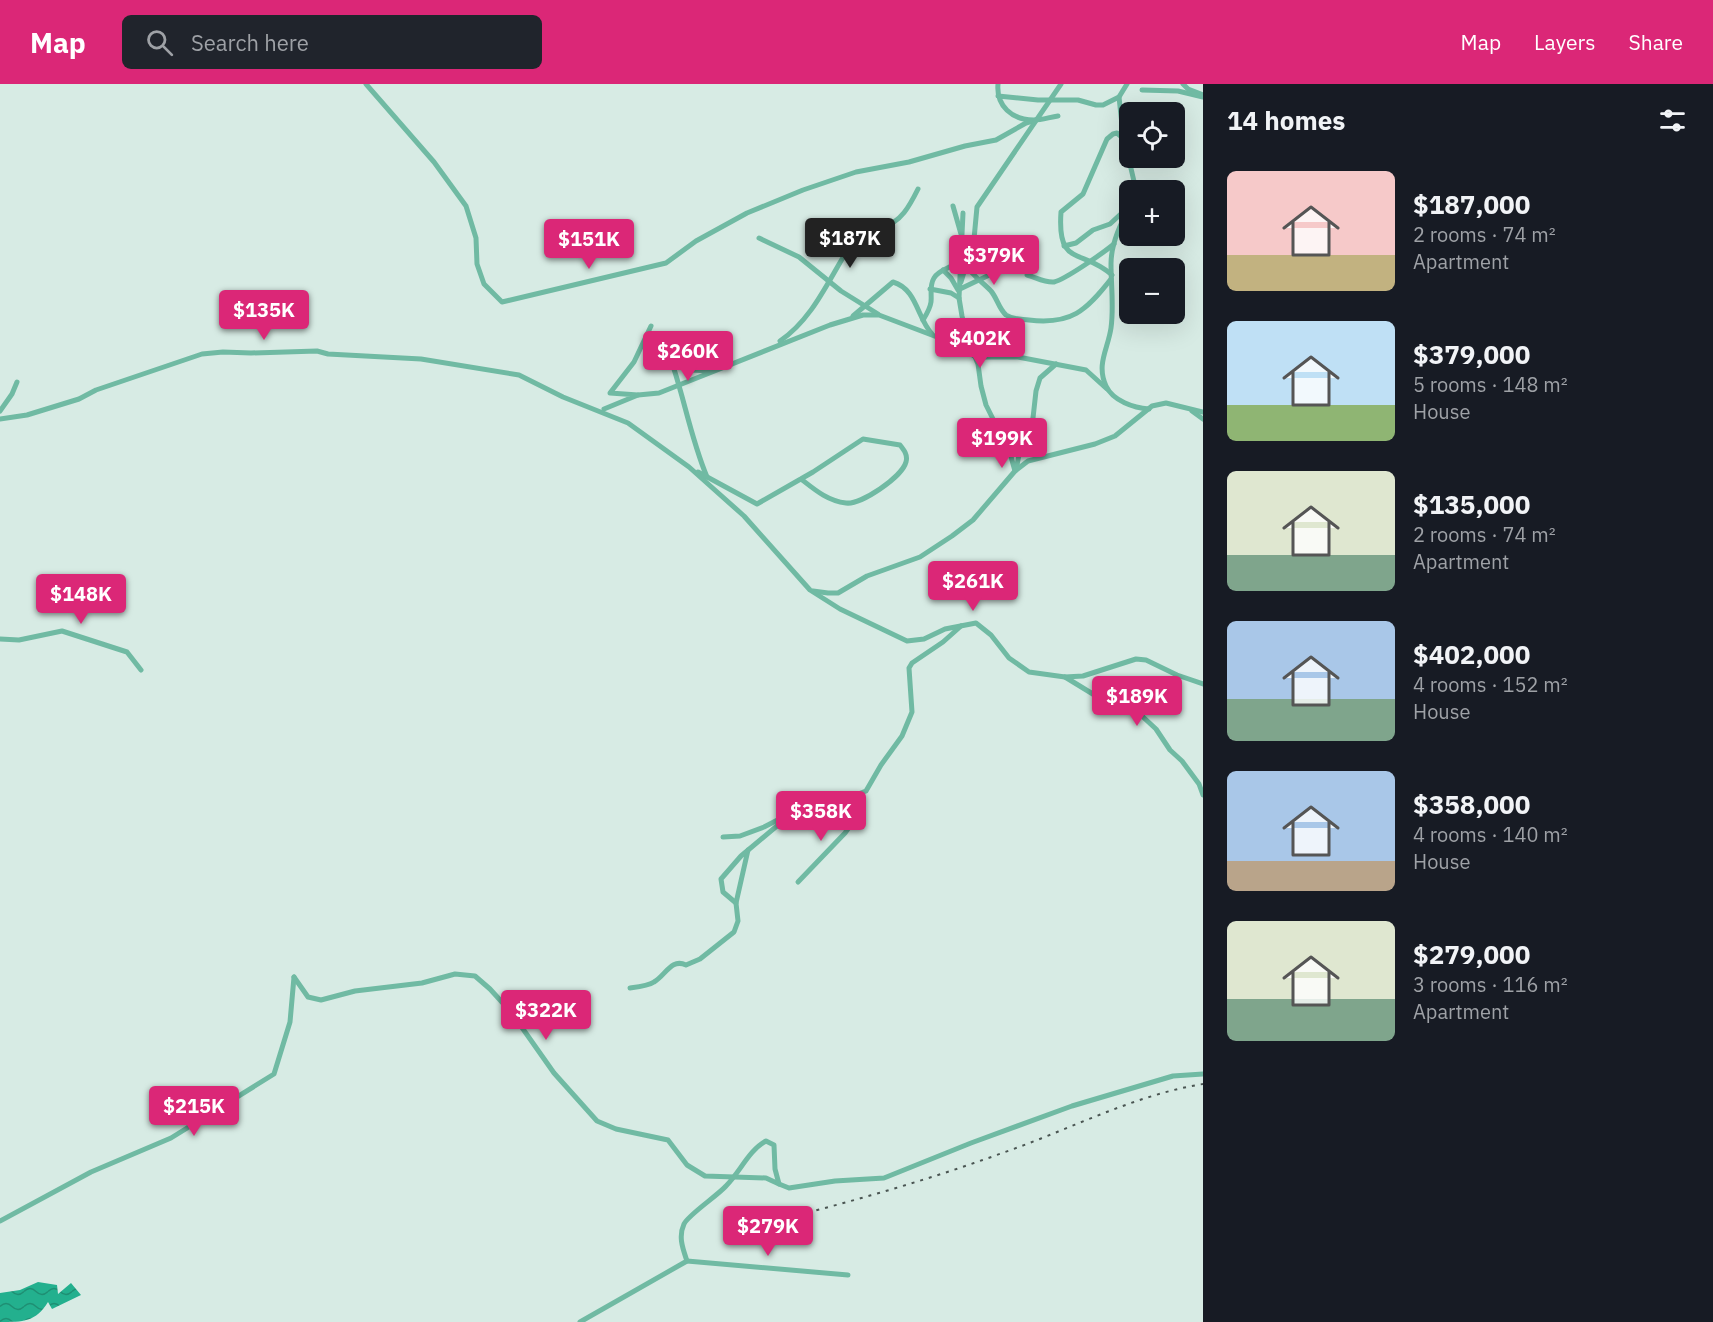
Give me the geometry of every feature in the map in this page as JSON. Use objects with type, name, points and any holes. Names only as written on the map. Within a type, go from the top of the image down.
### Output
[{"type":"street","points":[[366,84],[434,162],[466,206],[476,238],[477,264],[484,284],[502,302],[666,263],[696,241],[747,213],[803,190],[856,172],[909,162],[996,140],[1026,123],[1058,117]]},
{"type":"street","points":[[998,84],[998,96],[1004,109],[1017,118],[1036,120]]},
{"type":"street","points":[[959,294],[974,239],[977,207],[1061,84]]},
{"type":"street","points":[[1119,102],[1119,98],[1127,84]]},
{"type":"street","points":[[1183,84],[1203,96]]},
{"type":"street","points":[[1142,90],[1178,91],[1203,96]]},
{"type":"street","points":[[998,96],[1078,100],[1096,105],[1103,105],[1119,98]]},
{"type":"street","points":[[1112,277],[1099,264],[1072,255],[1064,246],[1060,236],[1061,212],[1083,194],[1107,139],[1113,134],[1119,135]]},
{"type":"street","points":[[771,347],[799,326],[830,283],[859,233],[867,228],[884,226],[897,219],[908,208],[918,189]]},
{"type":"street","points":[[953,206],[958,229],[962,236]]},
{"type":"street","points":[[959,294],[963,213]]},
{"type":"street","points":[[1064,246],[1076,243],[1093,230],[1110,224],[1119,216]]},
{"type":"street","points":[[1107,389],[1102,372],[1103,352],[1111,328],[1111,262],[1119,227]]},
{"type":"street","points":[[759,238],[799,257],[830,283],[879,315],[934,336],[976,357],[1018,357],[1044,364],[1086,370],[1124,403],[1137,408],[1149,409]]},
{"type":"street","points":[[1027,275],[1053,282],[1073,273],[1114,244]]},
{"type":"street","points":[[961,254],[966,266],[989,289],[1003,312],[1015,320],[1057,320],[1073,316],[1082,312],[1112,277]]},
{"type":"street","points":[[923,320],[930,304],[930,289],[934,277],[955,265],[961,254]]},
{"type":"street","points":[[930,289],[959,294],[978,280],[1004,268],[1010,261]]},
{"type":"street","points":[[943,270],[954,282],[959,294],[968,340],[976,357],[986,405],[1010,453],[1016,471]]},
{"type":"street","points":[[852,317],[893,282],[900,284],[909,293],[934,336]]},
{"type":"street","points":[[651,326],[634,362],[610,393],[638,395],[659,393],[852,317],[879,315]]},
{"type":"street","points":[[663,338],[672,358],[698,454],[707,477]]},
{"type":"street","points":[[0,419],[46,410],[80,399],[96,390],[202,354],[212,353],[317,351],[328,354],[421,359],[519,375],[562,397],[628,423],[689,467],[744,516],[810,590],[840,609],[907,641],[924,639],[962,624],[976,623],[991,635],[1008,658],[1029,672],[1065,677],[1083,676],[1136,659],[1146,660],[1176,675],[1203,684]]},
{"type":"street","points":[[672,358],[691,370],[714,371]]},
{"type":"street","points":[[1016,471],[1021,445],[1033,418],[1040,378],[1056,364]]},
{"type":"street","points":[[0,411],[12,394],[16,382]]},
{"type":"street","points":[[604,409],[638,395]]},
{"type":"street","points":[[810,590],[838,592],[867,576],[920,556],[972,520],[1016,471],[1028,461],[1095,444],[1115,436],[1152,406],[1166,403],[1203,412]]},
{"type":"street","points":[[1186,407],[1203,419]]},
{"type":"street","points":[[689,467],[757,504],[864,439],[900,445],[906,453],[903,467],[886,484],[862,500],[848,503],[833,500],[817,492],[801,479]]},
{"type":"street","points":[[723,837],[740,836],[764,828],[820,800],[843,800],[866,791],[902,736],[912,712],[909,668],[912,663],[943,642],[962,624]]},
{"type":"street","points":[[0,639],[19,640],[62,631],[127,652],[141,670]]},
{"type":"street","points":[[1065,677],[1101,699],[1129,704],[1156,729],[1170,750],[1182,761],[1199,784],[1203,795]]},
{"type":"street","points":[[798,882],[852,823],[853,811],[843,800]]},
{"type":"street","points":[[736,903],[723,892],[721,879],[748,850],[797,810]]},
{"type":"street","points":[[630,988],[652,984],[671,965],[681,962],[686,965],[700,959],[734,932],[738,921],[736,903],[748,850]]},
{"type":"street","points":[[0,1221],[91,1172],[171,1138],[274,1074],[290,1022],[294,977],[308,997],[321,1000],[355,991],[422,983],[455,974],[475,976],[511,1012],[554,1072],[597,1121],[616,1129],[669,1140],[687,1165],[705,1176],[766,1178],[789,1188],[835,1180],[885,1178],[1072,1106],[1173,1076],[1203,1074]]},
{"type":"street","points":[[687,1261],[680,1242],[684,1223],[736,1176],[756,1146],[766,1141],[774,1145],[778,1184]]},
{"type":"street","points":[[580,1322],[687,1261],[848,1275]]},
{"type":"water","points":[[38,1282],[57,1285],[58,1294],[71,1283],[81,1295],[52,1309],[48,1302],[39,1314],[28,1320],[0,1322],[0,1293],[20,1290]]},
{"type":"railway","points":[[729,1232],[903,1186],[1030,1143],[1127,1104],[1203,1084]]}]
